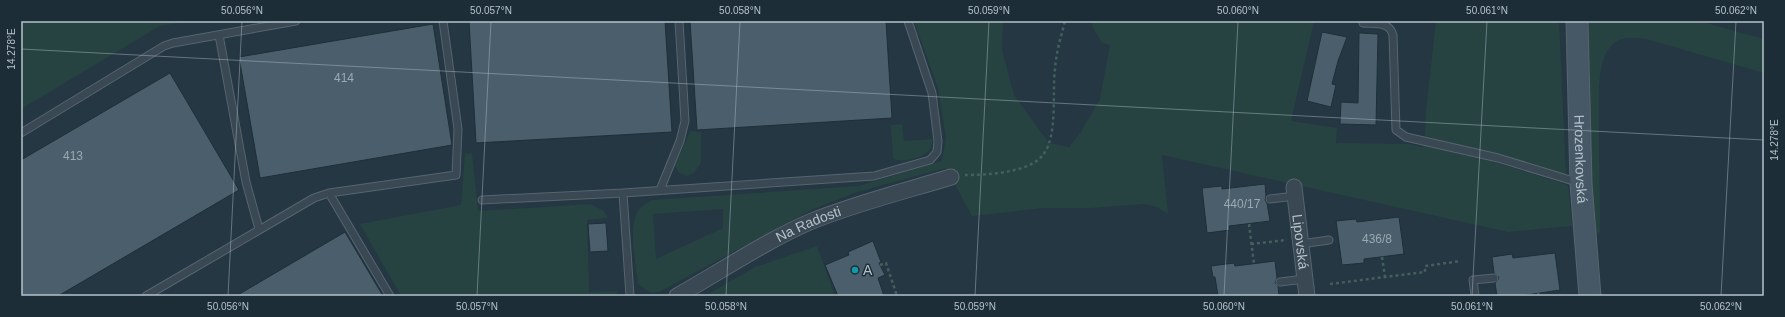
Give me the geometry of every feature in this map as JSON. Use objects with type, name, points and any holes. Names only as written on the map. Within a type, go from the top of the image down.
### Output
[{"type":"street","name":"Hrozenkovská","points":[[1577,21],[1581,184],[1590,296]]},
{"type":"street","name":"Na Radosti","points":[[677,296],[784,235],[811,222],[838,211],[951,177]]},
{"type":"street","name":"Lipovská","points":[[1294,191],[1296,241],[1305,279],[1307,296]]},
{"type":"lane","points":[[21,133],[164,46],[296,21]]},
{"type":"lane","points":[[146,296],[314,198],[329,193],[456,175],[458,129],[443,21]]},
{"type":"lane","points":[[660,190],[680,141],[685,121],[679,21]]},
{"type":"lane","points":[[482,200],[623,193],[874,176],[930,160],[937,152],[938,141],[932,93],[908,21]]},
{"type":"lane","points":[[1363,22],[1383,24],[1389,26],[1392,30],[1396,130],[1398,133],[1406,137],[1498,158],[1581,184]]},
{"type":"lane","points":[[219,35],[246,182],[260,229]]},
{"type":"lane","points":[[1270,199],[1294,191]]},
{"type":"lane","points":[[329,193],[390,296]]},
{"type":"lane","points":[[623,193],[630,296]]},
{"type":"lane","points":[[1296,241],[1329,240]]},
{"type":"lane","points":[[1475,296],[1473,280],[1494,278]]},
{"type":"lane","points":[[1280,282],[1305,279]]},
{"type":"path","points":[[951,177],[959,175],[983,176],[1017,169],[1033,164],[1043,155],[1049,143],[1052,126],[1055,68],[1059,43],[1065,21]]},
{"type":"path","points":[[1249,224],[1254,264]]},
{"type":"path","points":[[1251,244],[1296,241]]},
{"type":"path","points":[[1382,257],[1384,277]]},
{"type":"path","points":[[1330,284],[1425,272],[1425,266],[1460,261]]},
{"type":"path","points":[[880,265],[886,262],[897,296]]},
{"type":"green space","points":[[21,21],[192,21],[160,26],[21,109]]},
{"type":"green space","points":[[914,21],[1003,21],[1002,50],[1014,95],[1049,143],[1069,147],[1081,132],[1100,99],[1110,45],[1102,43],[1093,28],[1092,21],[1314,21],[1291,121],[1337,128],[1336,143],[1409,144],[1421,147],[1424,145],[1497,163],[1568,185],[1572,226],[1508,232],[1162,155],[1168,214],[1157,207],[1145,204],[1090,208],[1044,208],[972,216],[946,168],[857,192],[811,210],[659,292],[651,293],[638,284],[633,239],[634,222],[639,210],[652,200],[859,186],[942,161],[946,138],[938,88]],"holes":[[[723,209],[723,228],[656,259],[653,214]]]},
{"type":"green space","points":[[1436,21],[1559,21],[1566,176],[1499,155],[1425,138],[1426,111]]},
{"type":"green space","points":[[1584,21],[1699,21],[1764,39],[1764,73],[1646,39],[1625,38],[1611,46],[1605,56],[1599,83],[1600,232],[1592,239]]},
{"type":"green space","points":[[902,124],[904,141],[933,139],[932,145],[926,153],[920,157],[910,160],[896,160],[893,158],[891,125]]},
{"type":"green space","points":[[690,131],[701,132],[701,163],[694,173],[687,176],[679,173],[675,166]]},
{"type":"green space","points":[[472,153],[478,211],[590,204],[604,211],[608,218],[587,220],[589,292],[617,291],[616,296],[401,296],[360,224],[461,205],[465,154]]},
{"type":"green space","points":[[817,246],[835,296],[705,296],[755,267]]},
{"type":"building","points":[[469,21],[665,21],[672,132],[476,143]]},
{"type":"building","points":[[690,21],[886,21],[892,118],[697,130]]},
{"type":"building","points":[[433,24],[452,145],[260,178],[239,57]]},
{"type":"building","points":[[1322,32],[1347,37],[1338,61],[1332,84],[1336,85],[1331,107],[1307,101]]},
{"type":"building","points":[[1359,33],[1378,34],[1376,125],[1340,124],[1341,102],[1358,103]]},
{"type":"building","points":[[170,73],[239,190],[58,296],[21,296],[21,160]]},
{"type":"building","points":[[1265,184],[1265,200],[1267,203],[1270,221],[1229,226],[1230,230],[1207,233],[1202,188],[1222,186],[1222,189]]},
{"type":"building","points":[[1399,217],[1404,254],[1364,259],[1364,263],[1342,265],[1336,221],[1356,219],[1357,222]]},
{"type":"building","points":[[606,223],[608,251],[590,252],[588,224]]},
{"type":"building","points":[[345,232],[383,296],[236,296]]},
{"type":"building","name":"A","points":[[873,241],[881,262],[879,263],[885,275],[878,278],[884,296],[838,296],[825,265],[849,255],[848,252]]},
{"type":"building","points":[[1555,253],[1560,290],[1520,296],[1497,296],[1495,283],[1499,277],[1494,273],[1492,257],[1512,254],[1513,258]]},
{"type":"building","points":[[1275,261],[1277,278],[1275,283],[1278,286],[1279,296],[1218,296],[1215,277],[1213,277],[1211,266],[1234,263],[1235,266]]},
{"type":"place","name":"A","points":[[855,270]]}]
